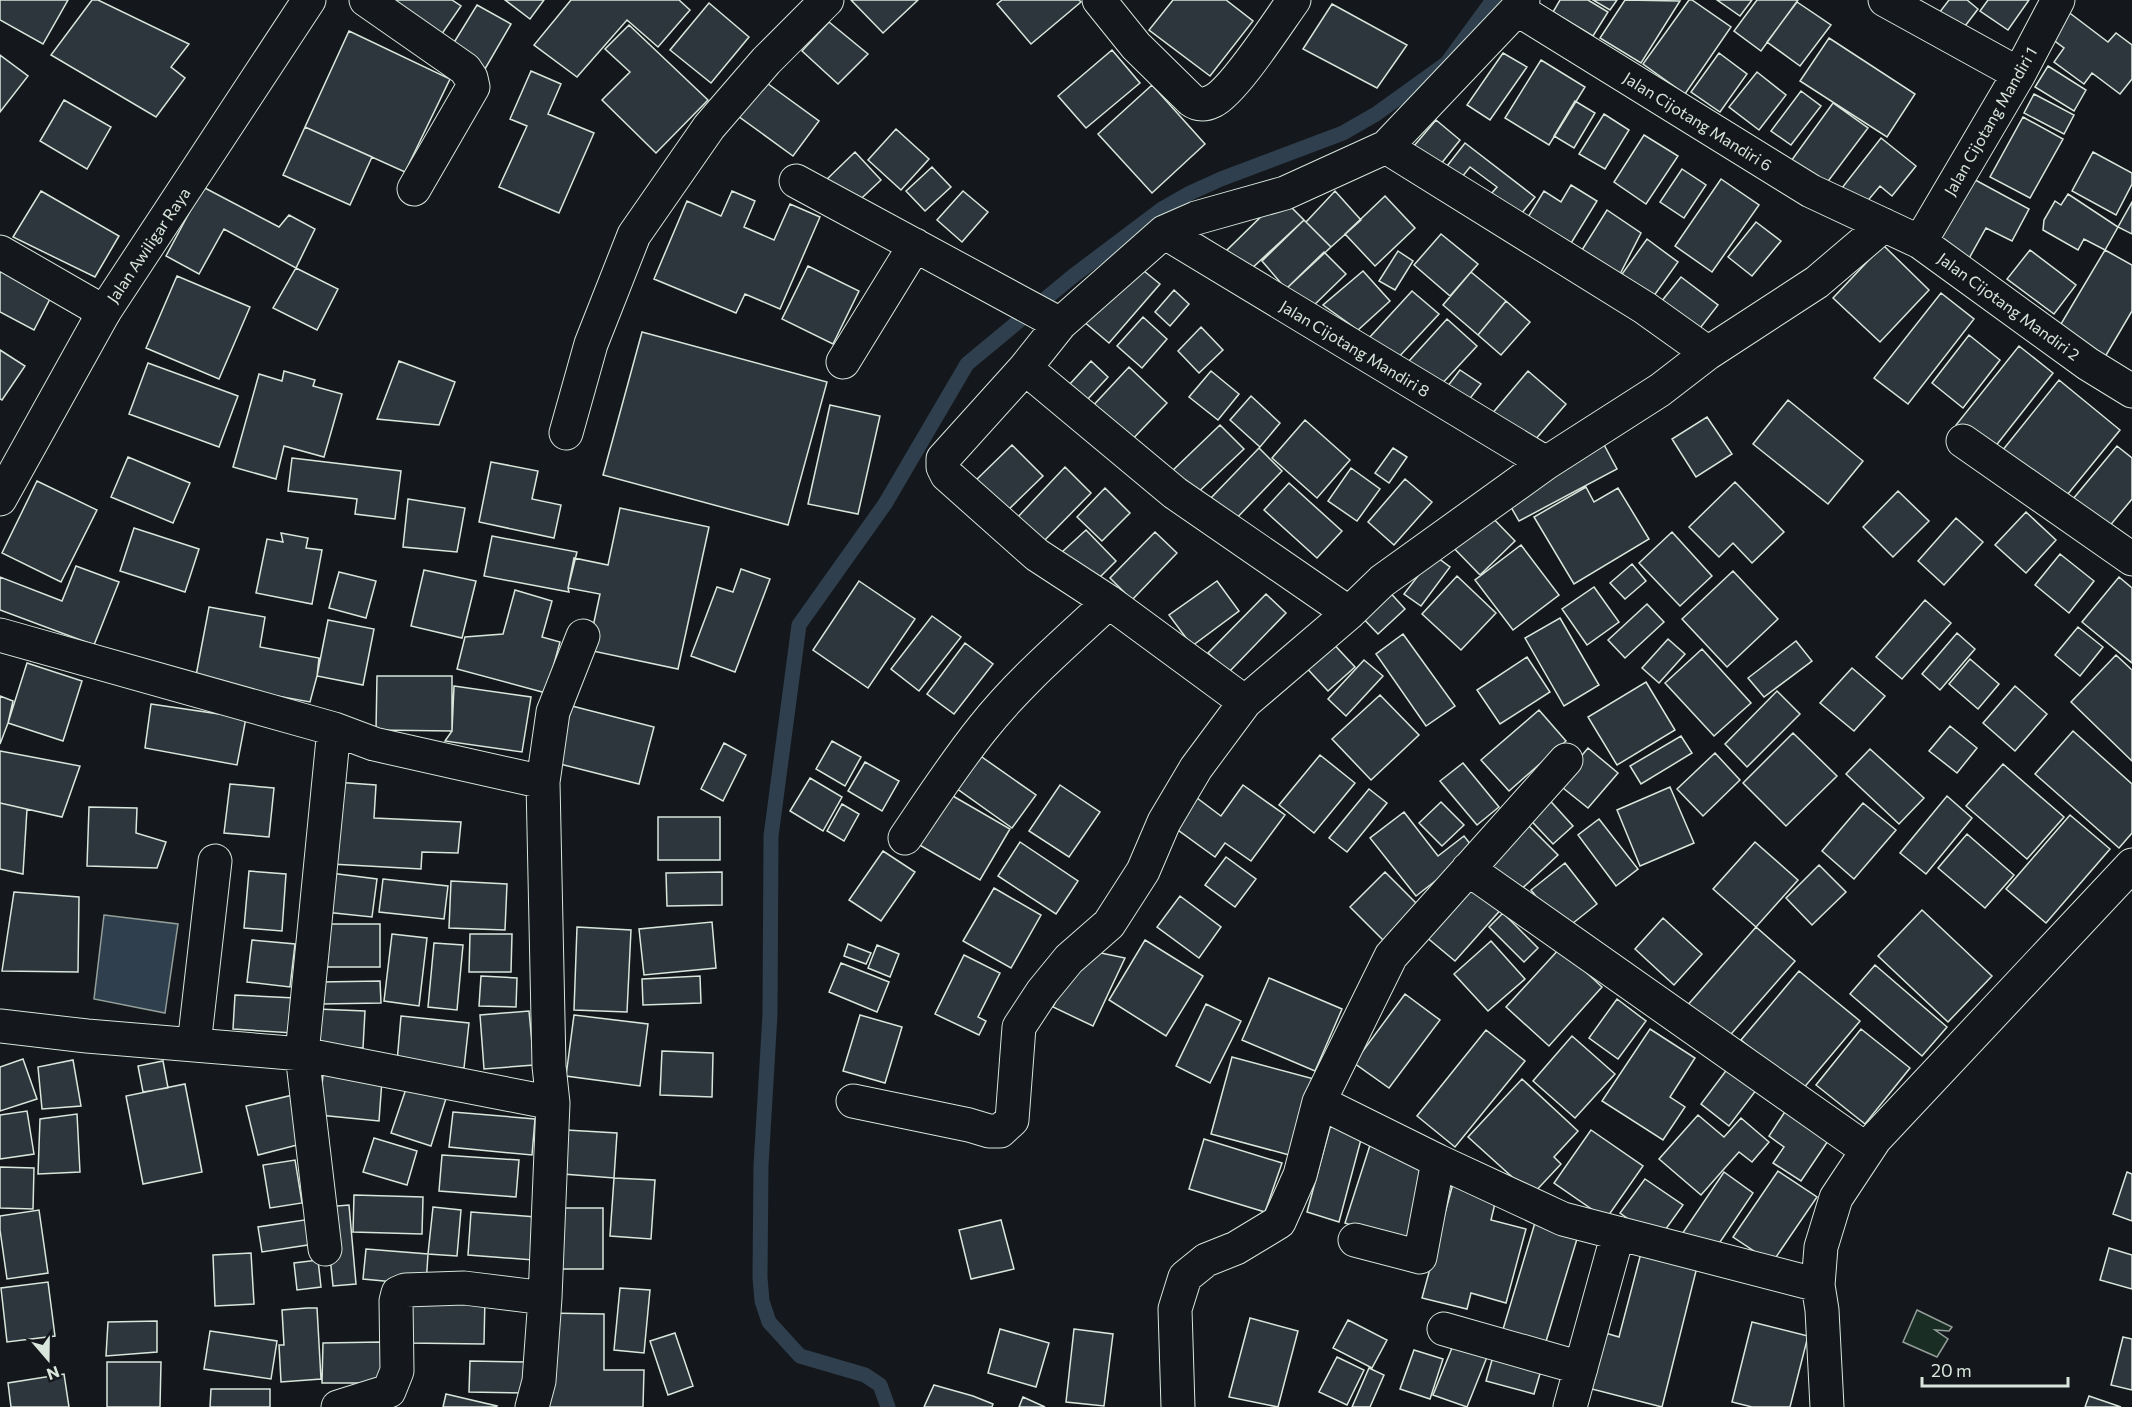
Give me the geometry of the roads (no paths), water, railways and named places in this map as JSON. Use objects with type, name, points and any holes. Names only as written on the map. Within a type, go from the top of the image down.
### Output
[{"type":"street","name":"Jalan Awiligar Raya","points":[[0,499],[104,312],[309,0]]},
{"type":"street","points":[[366,0],[465,69],[471,78],[473,87],[414,189]]},
{"type":"street","points":[[566,434],[591,344],[634,234],[709,127],[766,61],[827,0]]},
{"type":"street","points":[[1099,0],[1136,46],[1191,100],[1200,104],[1214,101],[1235,80],[1294,0]]},
{"type":"street","points":[[1885,0],[2019,74]]},
{"type":"street","name":"Jalan Cijotang Mandiri 1","points":[[1920,242],[2019,74],[2058,0]]},
{"type":"street","points":[[1245,702],[1109,602],[1037,555],[947,475],[943,467],[943,459],[1025,368],[1060,324],[1164,232],[1196,219],[1285,193],[1386,147],[1520,5]]},
{"type":"street","name":"Jalan Cijotang Mandiri 6","points":[[1520,5],[1810,191],[1884,225]]},
{"type":"street","points":[[1386,147],[1645,308],[1708,353]]},
{"type":"street","points":[[796,182],[1060,324]]},
{"type":"street","points":[[853,1101],[989,1131],[1000,1131],[1012,1120],[1019,1027],[1042,992],[1069,959],[1108,924],[1143,871],[1164,822],[1196,768],[1245,702],[1349,613],[1382,580],[1546,463],[1660,390],[1708,353],[1817,282],[1884,225]]},
{"type":"street","name":"Jalan Cijotang Mandiri 2","points":[[1884,225],[1920,242],[2088,364],[2132,391]]},
{"type":"street","name":"Jalan Cijotang Mandiri 8","points":[[1164,232],[1546,463]]},
{"type":"street","points":[[843,362],[915,245]]},
{"type":"street","points":[[0,252],[104,312]]},
{"type":"street","points":[[1025,368],[1175,493],[1349,613]]},
{"type":"street","points":[[1963,441],[2132,559]]},
{"type":"street","points":[[905,838],[983,728],[1030,676],[1109,602]]},
{"type":"street","points":[[0,634],[334,729],[374,744],[543,782]]},
{"type":"street","points":[[532,1407],[539,1381],[553,1103],[549,1066],[543,782],[553,712],[583,636]]},
{"type":"street","points":[[325,1249],[302,1054],[334,729]]},
{"type":"street","points":[[1178,1407],[1175,1309],[1185,1278],[1206,1260],[1236,1248],[1279,1222],[1300,1175],[1319,1102],[1391,956],[1566,760]]},
{"type":"street","points":[[194,1045],[215,861]]},
{"type":"street","points":[[1827,1407],[1818,1284],[1821,1247],[1836,1198],[1875,1139],[2132,865]]},
{"type":"street","points":[[1468,869],[1867,1150]]},
{"type":"street","points":[[0,1026],[302,1054],[553,1103]]},
{"type":"street","points":[[1319,1102],[1563,1219],[1818,1284]]},
{"type":"street","points":[[1355,1240],[1420,1257],[1438,1161]]},
{"type":"street","points":[[1570,1407],[1618,1233]]},
{"type":"street","points":[[338,1407],[389,1391],[397,1371],[396,1301],[398,1293],[405,1290],[464,1288],[544,1298]]},
{"type":"street","points":[[1444,1329],[1581,1368]]},
{"type":"water","points":[[104,915],[178,924],[165,1013],[94,999]]},
{"type":"waterway","points":[[888,1407],[880,1385],[865,1375],[800,1356],[769,1322],[762,1301],[760,1277],[761,1166],[770,1014],[771,836],[799,625],[885,504],[967,364],[1073,276],[1162,209],[1221,179],[1343,133],[1376,114],[1447,63],[1493,0]]}]
